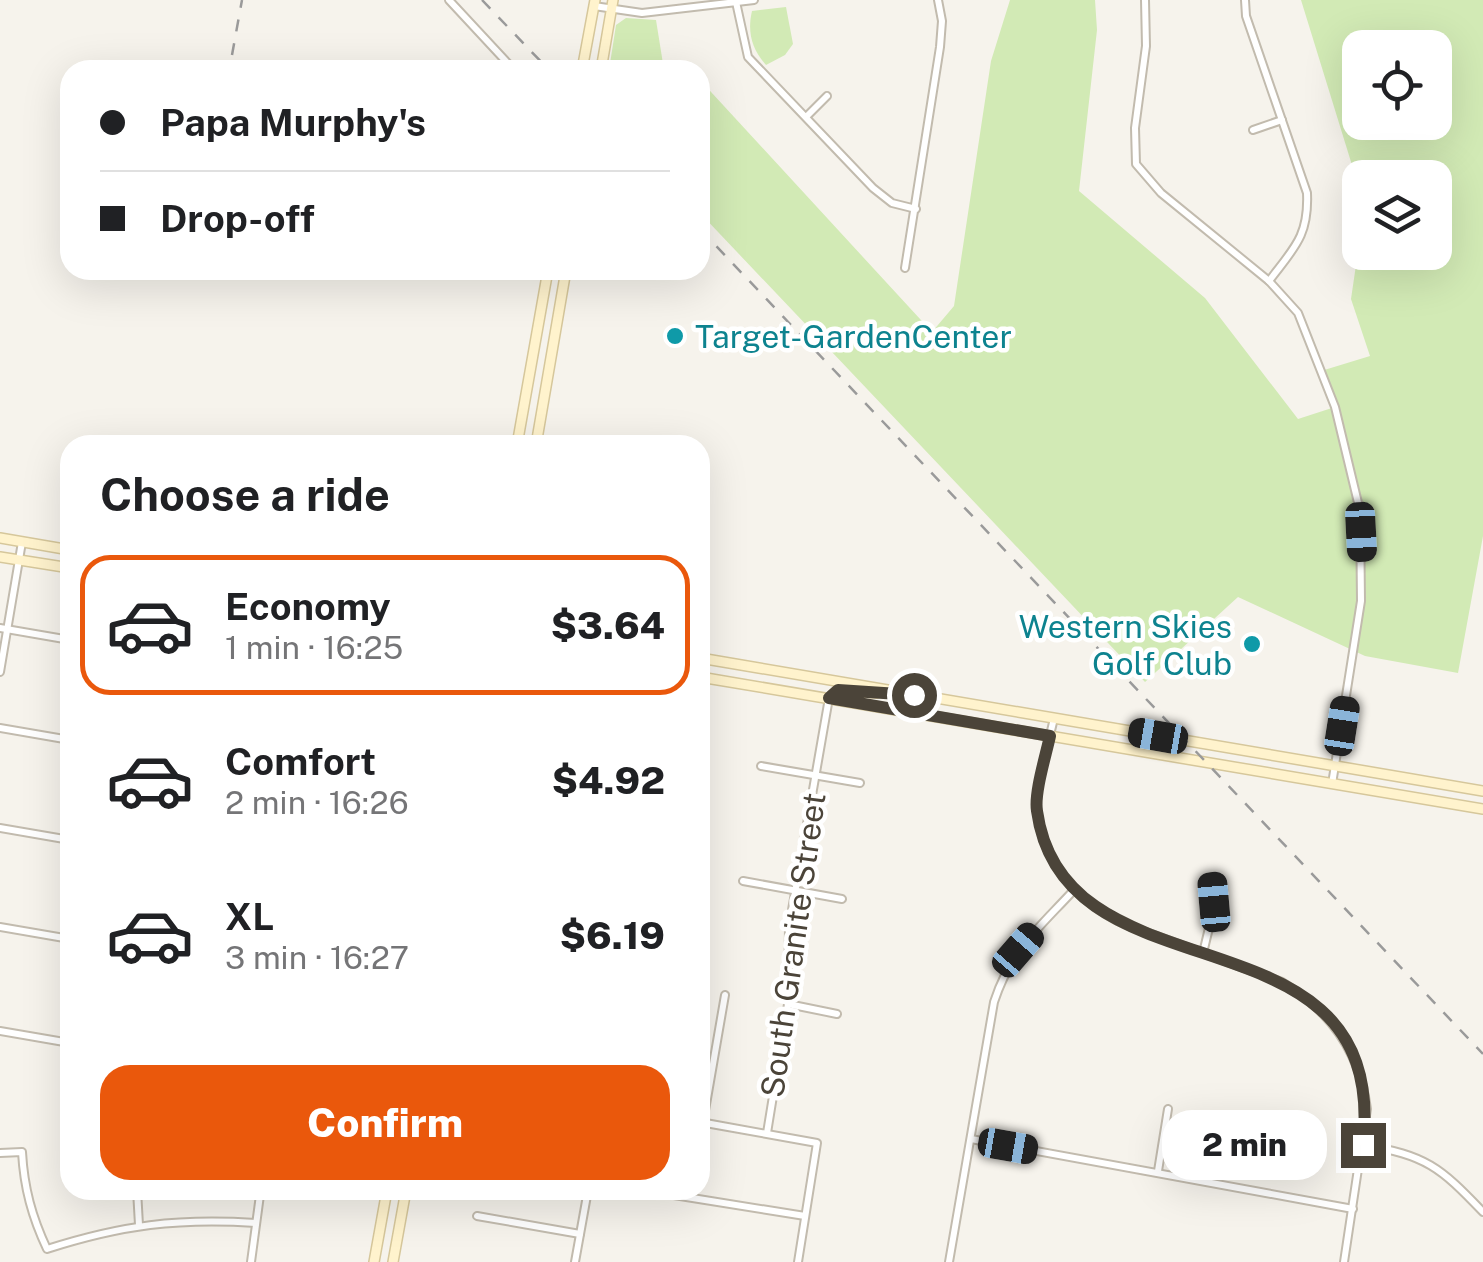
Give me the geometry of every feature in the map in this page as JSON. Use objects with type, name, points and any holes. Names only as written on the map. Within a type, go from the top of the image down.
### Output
[{"type":"main road","points":[[584,60],[594,3]]},
{"type":"main road","points":[[603,60],[612,4]]},
{"type":"main road","points":[[519,435],[546,280]]},
{"type":"main road","points":[[538,435],[564,280]]},
{"type":"main road","points":[[531,362],[549,365]]},
{"type":"main road","points":[[0,538],[60,548]]},
{"type":"main road","points":[[0,556],[60,566]]},
{"type":"main road","points":[[710,660],[1483,792]]},
{"type":"main road","points":[[713,680],[715,661]]},
{"type":"main road","points":[[710,680],[1483,810]]},
{"type":"main road","points":[[829,698],[838,690],[900,692]]},
{"type":"main road","points":[[969,722],[972,704]]},
{"type":"main road","points":[[374,1262],[384,1200]]},
{"type":"main road","points":[[394,1262],[404,1200]]},
{"type":"street","points":[[448,0],[505,60]]},
{"type":"street","points":[[594,3],[642,13],[754,0]]},
{"type":"street","points":[[906,268],[940,46],[942,21],[938,0]]},
{"type":"street","points":[[1145,0],[1146,46],[1135,128],[1136,164],[1160,194],[1268,281],[1298,313],[1335,407],[1360,511],[1361,601],[1332,784]]},
{"type":"street","points":[[1245,0],[1246,16],[1307,192],[1308,218],[1301,240],[1268,281]]},
{"type":"street","points":[[736,2],[748,57],[873,188],[892,203],[916,209]]},
{"type":"street","points":[[806,117],[827,96]]},
{"type":"street","points":[[1253,130],[1282,120]]},
{"type":"street","points":[[0,672],[4,629],[22,542]]},
{"type":"street","points":[[4,629],[60,638]]},
{"type":"street","name":"South Granite Street","points":[[768,1133],[788,1004],[788,940],[795,890],[829,698]]},
{"type":"street","points":[[1054,718],[1036,808],[1050,852],[1073,891],[1101,914],[1282,982],[1301,993],[1335,1026],[1351,1050],[1364,1086],[1367,1109],[1344,1262]]},
{"type":"street","points":[[0,728],[60,738]]},
{"type":"street","points":[[761,766],[860,783]]},
{"type":"street","points":[[0,828],[60,838]]},
{"type":"street","points":[[1203,953],[1214,902],[1212,877]]},
{"type":"street","points":[[743,880],[842,899]]},
{"type":"street","points":[[949,1262],[1000,984],[1018,950],[1073,891]]},
{"type":"street","points":[[0,927],[60,937]]},
{"type":"street","points":[[710,1074],[725,994]]},
{"type":"street","points":[[788,1004],[838,1014]]},
{"type":"street","points":[[0,1031],[60,1041]]},
{"type":"street","points":[[1158,1171],[1168,1109]]},
{"type":"street","points":[[710,1123],[817,1143],[798,1262]]},
{"type":"street","points":[[970,1139],[1353,1209]]},
{"type":"street","points":[[1363,1145],[1394,1150],[1434,1165],[1483,1212]]},
{"type":"street","points":[[0,1153],[22,1152],[31,1214],[46,1250],[93,1234],[139,1225],[195,1219],[256,1222]]},
{"type":"street","points":[[138,1200],[139,1225]]},
{"type":"street","points":[[251,1262],[259,1200]]},
{"type":"street","points":[[575,1262],[586,1200]]},
{"type":"street","points":[[705,1200],[805,1216]]},
{"type":"street","points":[[477,1216],[580,1234]]},
{"type":"green space","name":"Western Skies Golf Club","points":[[1010,0],[1095,0],[1097,30],[1079,191],[1205,298],[1298,419],[1335,407],[1321,371],[1370,356],[1351,299],[1355,270],[1452,270],[1452,160],[1350,160],[1344,140],[1452,140],[1452,30],[1342,30],[1342,133],[1301,0],[1483,0],[1483,536],[1458,673],[1365,656],[1238,597],[1145,682],[710,224],[710,91],[932,332],[954,306],[991,61]]},
{"type":"green space","points":[[786,7],[793,44],[785,55],[766,65],[752,40],[752,11]]},
{"type":"green space","points":[[626,18],[656,20],[662,60],[611,60],[616,25]]},
{"type":"railway","points":[[232,55],[242,0]]},
{"type":"railway","points":[[482,0],[539,60]]},
{"type":"railway","points":[[710,240],[1483,1054]]},
{"type":"place","name":"Target-GardenCenter","points":[[675,336]]},
{"type":"place","name":"Western Skies Golf Club","points":[[1252,644]]},
{"type":"route","points":[[914,695],[835,690],[829,698],[1050,736],[1036,808],[1064,880],[1101,914],[1263,974],[1313,1002],[1343,1037],[1358,1067],[1367,1109],[1363,1145]]}]
